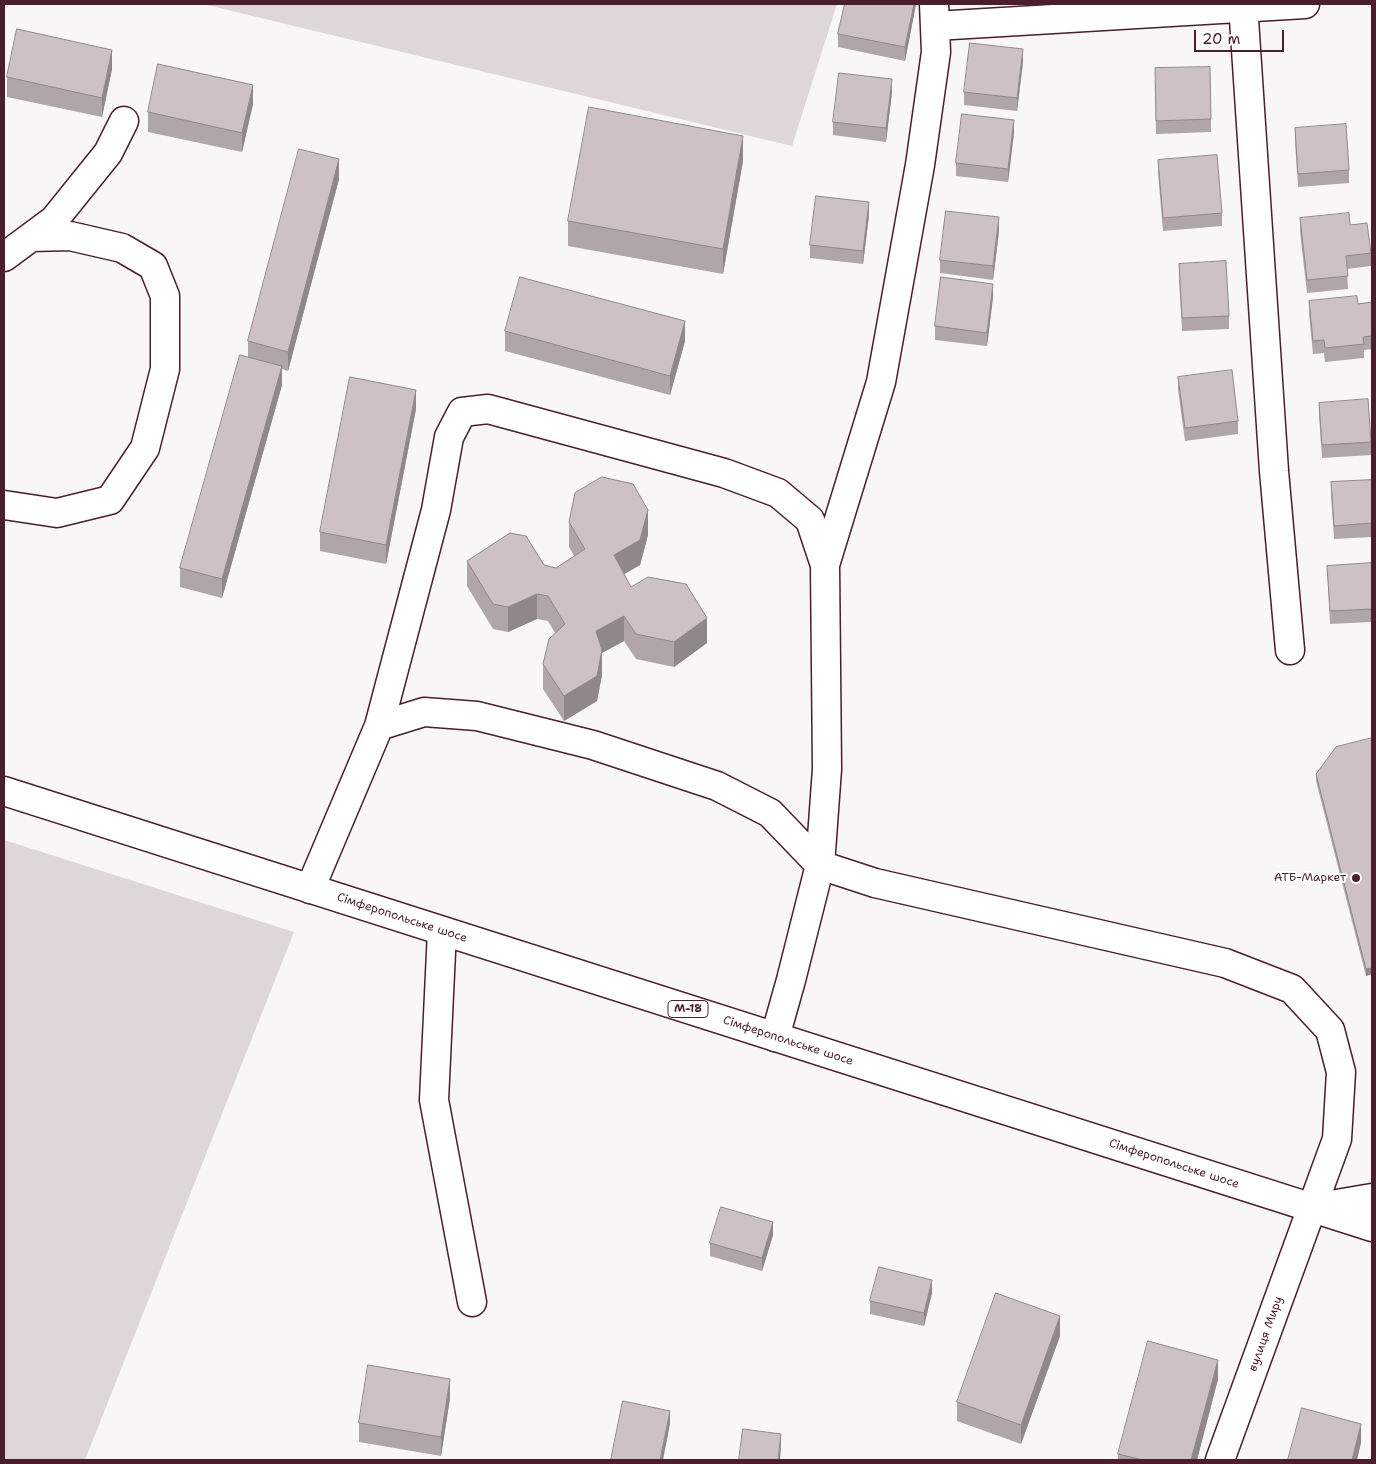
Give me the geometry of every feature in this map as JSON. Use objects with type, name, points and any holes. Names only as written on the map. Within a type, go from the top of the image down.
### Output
[{"type":"main road","points":[[825,565],[881,382],[920,164],[936,52],[935,15],[1305,4]]},
{"type":"main road","points":[[1243,6],[1274,471],[1290,650]]},
{"type":"main road","points":[[4,250],[31,237],[54,220],[108,153],[124,121]]},
{"type":"main road","points":[[4,505],[57,513],[110,500],[145,448],[166,369],[165,296],[153,266],[122,248],[70,236],[31,237]]},
{"type":"main road","points":[[310,889],[379,726],[436,510],[449,437],[462,412],[488,409],[724,473],[778,493],[810,520],[825,565],[828,769],[820,865],[775,1036]]},
{"type":"main road","points":[[379,726],[424,712],[477,716],[593,745],[717,786],[770,813],[820,865]]},
{"type":"main road","name":"Сімферопольське шосе","points":[[4,791],[1372,1227]]},
{"type":"main road","name":"вулиця Миру","points":[[820,865],[875,883],[1224,963],[1292,989],[1330,1030],[1341,1072],[1337,1139],[1220,1460]]},
{"type":"main road","points":[[442,931],[434,1100],[472,1302]]},
{"type":"main road","points":[[1313,1208],[1372,1198]]},
{"type":"shaded area","points":[[203,4],[837,4],[792,146]]},
{"type":"shaded area","points":[[4,840],[294,932],[85,1460],[4,1460]]},
{"type":"building","points":[[845,4],[914,4],[905,47],[838,34]]},
{"type":"building","points":[[17,29],[112,50],[102,98],[7,77]]},
{"type":"building","points":[[970,43],[1023,49],[1017,98],[964,92]]},
{"type":"building","points":[[158,64],[253,85],[242,133],[148,112]]},
{"type":"building","points":[[1210,67],[1211,119],[1156,121],[1155,68]]},
{"type":"building","points":[[839,73],[892,79],[886,128],[833,122]]},
{"type":"building","points":[[589,107],[743,136],[723,249],[568,221]]},
{"type":"building","points":[[962,114],[1014,120],[1008,169],[956,163]]},
{"type":"building","points":[[1346,124],[1349,170],[1298,174],[1295,128]]},
{"type":"building","points":[[299,149],[339,159],[288,352],[248,341]]},
{"type":"building","points":[[1217,155],[1222,213],[1163,218],[1158,160]]},
{"type":"building","points":[[816,196],[869,202],[863,251],[810,245]]},
{"type":"building","points":[[946,211],[999,217],[993,266],[940,260]]},
{"type":"building","points":[[1349,213],[1350,225],[1367,223],[1371,253],[1346,256],[1348,276],[1307,280],[1300,218]]},
{"type":"building","points":[[1226,261],[1229,316],[1182,318],[1179,264]]},
{"type":"building","points":[[520,277],[685,321],[670,376],[505,331]]},
{"type":"building","points":[[941,277],[993,284],[987,333],[935,326]]},
{"type":"building","points":[[1357,296],[1358,304],[1372,302],[1372,336],[1363,337],[1364,344],[1325,348],[1324,340],[1313,341],[1309,301]]},
{"type":"building","points":[[240,355],[282,366],[222,579],[180,568]]},
{"type":"building","points":[[1232,370],[1238,421],[1185,428],[1178,377]]},
{"type":"building","points":[[350,377],[416,390],[386,545],[320,532]]},
{"type":"building","points":[[1368,399],[1371,442],[1322,445],[1319,403]]},
{"type":"building","points":[[602,477],[633,484],[648,510],[640,540],[614,555],[631,587],[648,577],[686,584],[707,618],[674,642],[636,634],[624,616],[596,631],[602,650],[597,676],[564,696],[543,664],[549,639],[565,624],[548,596],[537,594],[508,607],[493,604],[467,561],[510,533],[526,536],[544,565],[556,568],[585,549],[569,522],[575,493]]},
{"type":"building","points":[[1372,480],[1372,523],[1334,526],[1331,482]]},
{"type":"building","points":[[1372,563],[1372,609],[1330,611],[1327,566]]},
{"type":"building","name":"АТБ-Маркет","points":[[1372,738],[1372,968],[1366,969],[1316,774],[1336,747]]},
{"type":"building","points":[[721,1207],[773,1222],[762,1258],[710,1243]]},
{"type":"building","points":[[879,1267],[932,1280],[924,1313],[870,1301]]},
{"type":"building","points":[[996,1293],[1060,1316],[1021,1425],[957,1402]]},
{"type":"building","points":[[1148,1341],[1218,1360],[1191,1460],[1143,1460],[1118,1454]]},
{"type":"building","points":[[368,1365],[450,1379],[441,1437],[359,1423]]},
{"type":"building","points":[[623,1401],[670,1411],[660,1460],[611,1460]]},
{"type":"building","points":[[1302,1408],[1361,1424],[1352,1460],[1288,1460]]},
{"type":"building","points":[[743,1429],[781,1434],[778,1460],[739,1460]]},
{"type":"place","name":"АТБ-Маркет","points":[[1356,878]]}]
